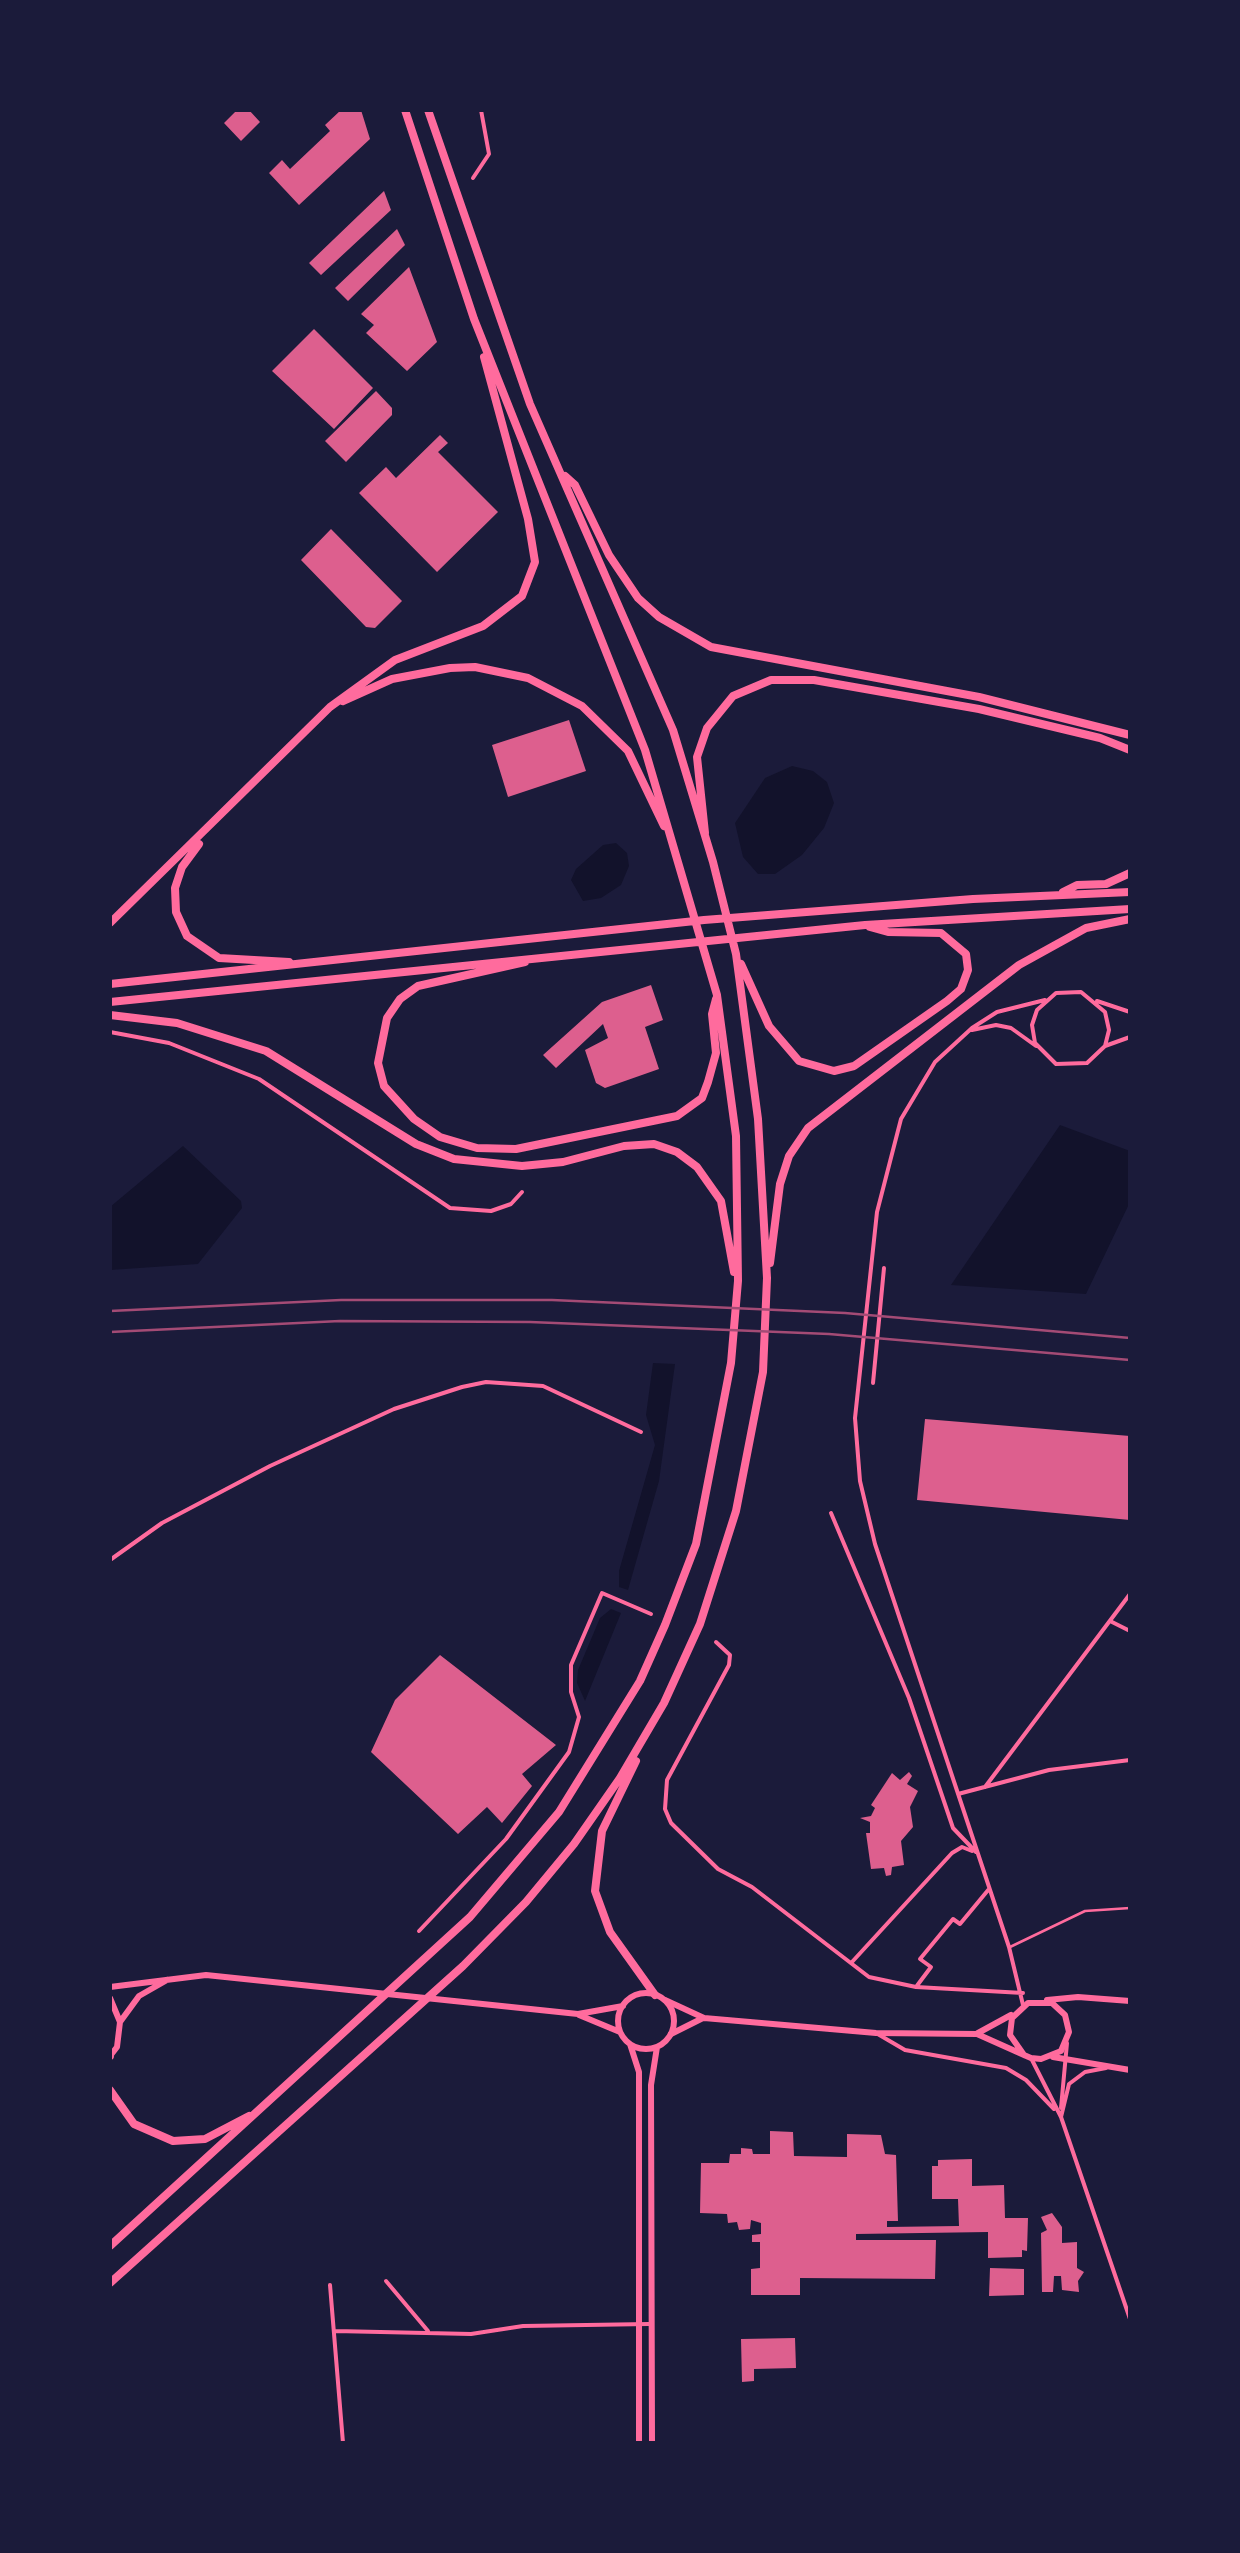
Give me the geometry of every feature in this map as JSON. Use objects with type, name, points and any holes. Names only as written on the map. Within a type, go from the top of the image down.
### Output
[{"type":"highway","points":[[110,923],[330,707],[395,660],[483,626],[508,612],[527,587],[535,562],[528,519],[474,319],[405,110]]},
{"type":"highway","points":[[428,110],[530,404],[673,730],[713,862],[740,976],[762,1167],[767,1278],[763,1372],[736,1511],[713,1590],[602,1831],[595,1873],[596,1891],[610,1932],[656,1995]]},
{"type":"highway","points":[[110,2246],[482,1904],[538,1840],[596,1758],[654,1654],[696,1544],[722,1430],[738,1281],[736,1136],[716,995],[646,750],[474,319]]},
{"type":"highway","points":[[562,473],[575,485],[608,554],[638,598],[672,625],[711,647],[979,697],[1130,735]]},
{"type":"highway","points":[[330,707],[416,672],[475,667],[528,678],[582,706],[628,750],[674,848]]},
{"type":"highway","points":[[705,838],[697,757],[707,728],[734,696],[771,680],[814,680],[978,710],[1100,738],[1130,750]]},
{"type":"highway","points":[[212,827],[182,867],[175,888],[176,912],[187,936],[219,958],[298,964]]},
{"type":"highway","points":[[1058,894],[1077,885],[1106,884],[1130,874]]},
{"type":"highway","points":[[110,984],[704,920],[1130,892]]},
{"type":"highway","points":[[110,1002],[866,925],[1130,909]]},
{"type":"highway","points":[[767,1278],[780,1184],[789,1156],[808,1128],[1020,966],[1086,928],[1130,919]]},
{"type":"highway","points":[[736,954],[780,1044],[799,1061],[819,1069],[854,1066],[946,1001],[961,988],[968,970],[966,954],[942,933],[888,932],[866,925]]},
{"type":"highway","points":[[534,958],[510,968],[418,986],[400,999],[380,1038],[378,1063],[384,1086],[395,1101],[440,1137],[477,1148],[516,1149],[657,1122],[692,1108],[702,1098],[716,1053],[712,1014],[716,995]]},
{"type":"highway","points":[[110,1014],[177,1022],[266,1051],[416,1144],[484,1164],[563,1162],[624,1146],[654,1144],[676,1152],[697,1167],[721,1202],[738,1281]]},
{"type":"highway","points":[[110,2283],[463,1966],[526,1902],[620,1778],[664,1703]]},
{"type":"highway","points":[[110,2090],[134,2124],[173,2141],[205,2139],[257,2112]]},
{"type":"main road","points":[[110,2056],[120,2022],[140,1996],[178,1976]]},
{"type":"main road","points":[[110,1986],[178,1976],[329,1987],[578,2014],[623,2006],[636,1995],[656,1995],[704,2018],[876,2034],[977,2034],[1028,2057],[1065,2057],[1130,2070]]},
{"type":"main road","points":[[977,2034],[1016,2013],[1023,2005],[1043,2000],[1078,1997],[1130,2001]]},
{"type":"main road","points":[[110,1998],[120,2022]]},
{"type":"main road","points":[[665,2000],[673,2013],[671,2034]]},
{"type":"main road","points":[[1043,2000],[1065,2014],[1067,2040],[1052,2057]]},
{"type":"main road","points":[[620,2032],[623,2006]]},
{"type":"main road","points":[[1016,2013],[1010,2035],[1028,2057]]},
{"type":"main road","points":[[578,2014],[620,2032],[630,2044],[639,2069],[640,2443]]},
{"type":"main road","points":[[652,2443],[651,2084],[657,2047],[671,2034],[704,2018]]},
{"type":"main road","points":[[630,2044],[657,2047]]},
{"type":"street","points":[[473,178],[489,154],[481,110]]},
{"type":"street","points":[[1023,2005],[1009,1947],[866,1510],[856,1454],[870,1268],[888,1159],[902,1119],[936,1062],[970,1029],[997,1012],[1065,991],[1130,1012]]},
{"type":"street","points":[[1036,1046],[1032,1025],[1045,1000]]},
{"type":"street","points":[[1096,1000],[1105,1012],[1105,1046]]},
{"type":"street","points":[[970,1029],[996,1024],[1011,1028],[1056,1064],[1070,1067],[1087,1063],[1105,1046],[1130,1037]]},
{"type":"street","points":[[110,1032],[168,1043],[258,1078],[450,1208],[491,1211],[511,1204],[522,1192]]},
{"type":"street","points":[[873,1383],[884,1268]]},
{"type":"street","points":[[110,1560],[162,1524],[270,1466],[354,1426],[462,1386],[486,1382],[543,1386],[641,1432]]},
{"type":"street","points":[[831,1514],[910,1698],[952,1828],[976,1852]]},
{"type":"street","points":[[419,1931],[506,1839],[570,1752],[579,1717],[570,1692],[570,1665],[602,1593],[651,1614]]},
{"type":"street","points":[[985,1787],[1130,1594]]},
{"type":"street","points":[[1110,1620],[1130,1631]]},
{"type":"street","points":[[716,1642],[730,1656],[730,1665],[667,1780],[665,1809],[671,1824],[718,1869],[752,1887],[869,1976],[916,1986],[1022,1992]]},
{"type":"street","points":[[958,1794],[1049,1770],[1130,1760]]},
{"type":"street","points":[[852,1963],[952,1854],[962,1847],[976,1852]]},
{"type":"street","points":[[916,1986],[930,1967],[920,1959],[953,1919],[960,1924],[989,1889]]},
{"type":"street","points":[[1009,1947],[1085,1911],[1130,1908]]},
{"type":"street","points":[[876,2034],[905,2050],[1006,2068],[1034,2086],[1061,2118]]},
{"type":"street","points":[[1061,2118],[1067,2040]]},
{"type":"street","points":[[1028,2057],[1061,2118],[1130,2320]]},
{"type":"street","points":[[1061,2118],[1070,2084],[1085,2072],[1109,2068]]},
{"type":"street","points":[[386,2281],[429,2333]]},
{"type":"street","points":[[330,2284],[343,2443]]},
{"type":"street","points":[[1120,2290],[1130,2298]]},
{"type":"street","points":[[335,2330],[429,2333],[652,2324]]},
{"type":"shaded area","points":[[792,766],[813,771],[827,782],[834,803],[824,828],[802,855],[775,874],[758,874],[743,857],[735,823],[765,778]]},
{"type":"shaded area","points":[[616,843],[627,853],[629,866],[621,885],[601,898],[583,901],[571,880],[576,869],[603,845]]},
{"type":"shaded area","points":[[1060,1125],[1130,1151],[1130,1202],[1086,1294],[951,1285]]},
{"type":"shaded area","points":[[183,1146],[241,1201],[242,1208],[198,1264],[110,1270],[110,1207]]},
{"type":"shaded area","points":[[653,1363],[675,1364],[659,1481],[628,1590],[619,1587],[619,1571],[655,1445],[646,1415]]},
{"type":"shaded area","points":[[611,1609],[621,1613],[585,1701],[577,1683],[578,1670],[600,1618]]},
{"type":"building","points":[[237,110],[249,110],[260,122],[241,141],[224,123]]},
{"type":"building","points":[[341,110],[361,110],[370,139],[299,205],[269,173],[282,160],[290,169],[330,131],[325,125]]},
{"type":"building","points":[[384,191],[391,210],[321,275],[309,263]]},
{"type":"building","points":[[397,229],[405,245],[348,301],[335,288]]},
{"type":"building","points":[[409,267],[437,342],[407,371],[366,333],[374,325],[361,314]]},
{"type":"building","points":[[314,329],[373,388],[334,429],[272,371]]},
{"type":"building","points":[[376,391],[392,408],[392,415],[346,462],[325,441]]},
{"type":"building","points":[[440,435],[448,443],[438,452],[498,512],[437,572],[359,493],[386,467],[396,478]]},
{"type":"building","points":[[331,529],[402,601],[375,628],[366,627],[301,560]]},
{"type":"building","points":[[569,720],[586,771],[508,797],[492,745]]},
{"type":"building","points":[[651,985],[663,1020],[645,1027],[659,1069],[605,1088],[596,1083],[585,1050],[608,1038],[603,1024],[556,1068],[543,1055],[602,1002]]},
{"type":"building","points":[[925,1419],[1130,1436],[1130,1520],[917,1500]]},
{"type":"building","points":[[440,1655],[556,1745],[522,1774],[532,1786],[502,1823],[487,1807],[458,1834],[371,1752],[395,1700]]},
{"type":"building","points":[[909,1772],[912,1776],[907,1784],[918,1791],[910,1807],[913,1827],[901,1841],[904,1865],[892,1867],[891,1875],[886,1876],[884,1868],[871,1869],[866,1833],[870,1833],[870,1822],[860,1818],[871,1816],[875,1808],[871,1805],[892,1773],[900,1780]]},
{"type":"building","points":[[770,2131],[793,2132],[794,2156],[847,2157],[847,2134],[881,2135],[885,2154],[896,2155],[898,2221],[887,2221],[887,2227],[959,2226],[958,2199],[932,2199],[932,2166],[938,2166],[938,2160],[972,2159],[972,2186],[1004,2185],[1005,2218],[1028,2218],[1027,2251],[1022,2250],[1022,2257],[988,2258],[988,2232],[856,2234],[856,2240],[936,2240],[935,2279],[800,2278],[800,2295],[751,2295],[751,2269],[760,2268],[760,2242],[752,2242],[752,2235],[761,2234],[761,2223],[751,2220],[750,2229],[739,2230],[737,2222],[728,2223],[727,2214],[700,2213],[701,2163],[729,2163],[730,2154],[741,2154],[741,2148],[752,2149],[753,2154],[770,2154]]},
{"type":"building","points":[[1052,2213],[1062,2227],[1062,2243],[1077,2242],[1077,2268],[1084,2272],[1078,2281],[1079,2292],[1062,2290],[1061,2276],[1054,2276],[1053,2292],[1042,2292],[1041,2233],[1047,2230],[1041,2217]]},
{"type":"building","points":[[990,2268],[1024,2269],[1024,2295],[989,2296]]},
{"type":"building","points":[[795,2338],[796,2368],[754,2369],[754,2381],[742,2382],[741,2339]]},
{"type":"railway","points":[[110,1311],[341,1300],[552,1300],[845,1313],[1130,1338]]},
{"type":"railway","points":[[110,1332],[340,1321],[530,1322],[829,1334],[1130,1360]]}]
